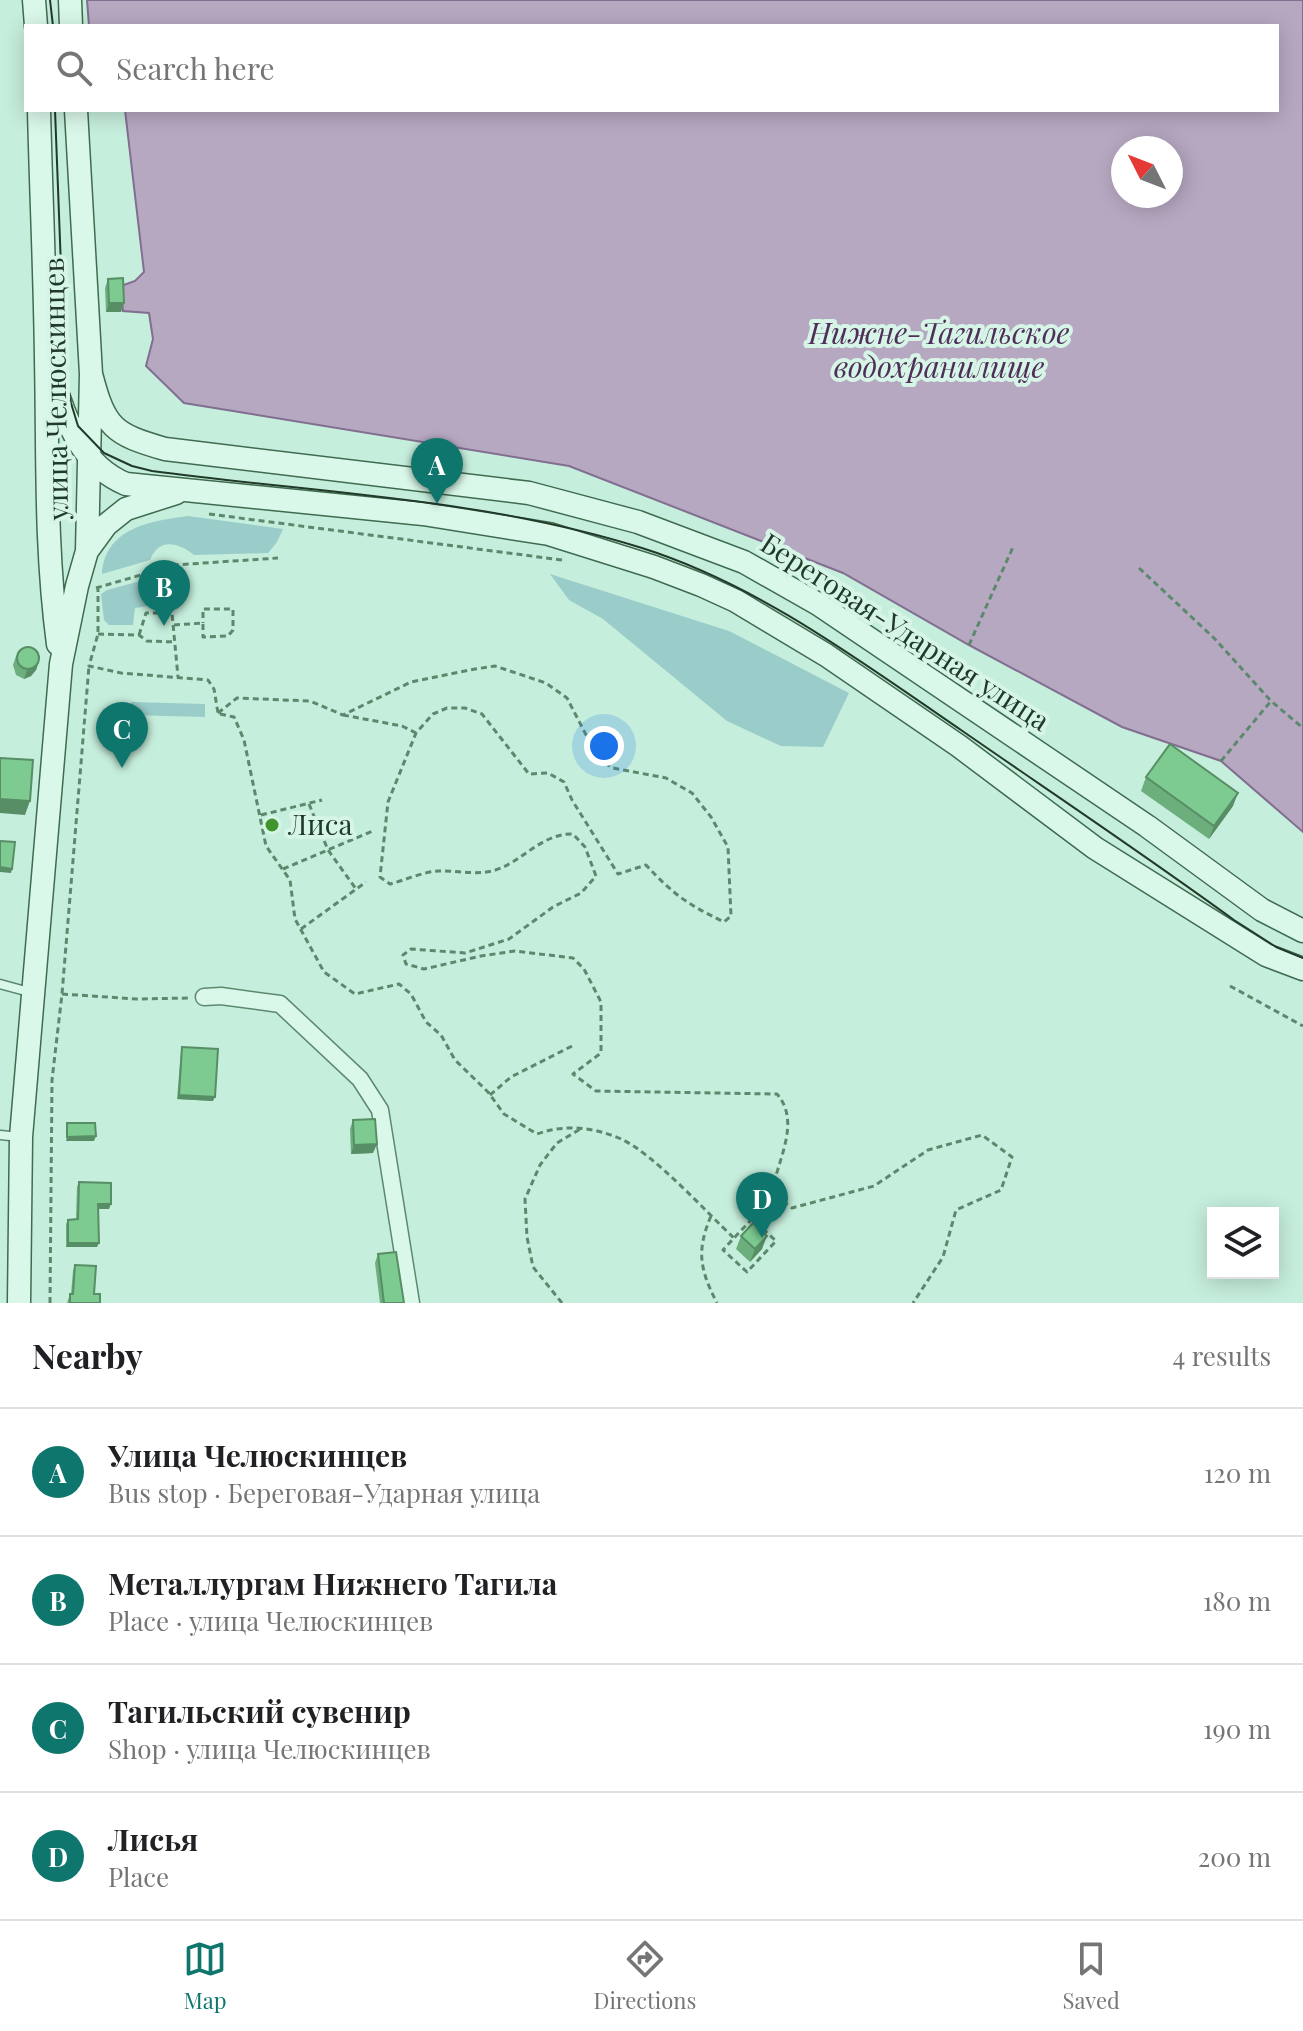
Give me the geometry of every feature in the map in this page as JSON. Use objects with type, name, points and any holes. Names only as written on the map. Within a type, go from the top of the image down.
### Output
[{"type":"main road","points":[[34,0],[36,24]]},
{"type":"main road","points":[[70,0],[71,24]]},
{"type":"main road","name":"улица Челюскинцев","points":[[19,1303],[10,1136],[33,993],[61,664],[50,580],[45,471],[46,360],[39,112]]},
{"type":"main road","name":"улица Челюскинцев","points":[[61,664],[88,587],[91,374],[76,112]]},
{"type":"main road","points":[[46,360],[68,424],[91,461],[126,484],[423,514],[549,534],[654,567],[736,601],[826,655],[959,746],[1095,848],[1266,955],[1303,969]]},
{"type":"main road","name":"Береговая-Ударная улица","points":[[91,374],[98,402],[109,421],[126,437],[165,449],[529,493],[638,522],[744,562],[843,621],[1147,826],[1262,910],[1303,931]]},
{"type":"main road","points":[[87,551],[106,525],[126,509],[183,490]]},
{"type":"street","points":[[204,997],[221,996],[280,1004],[360,1079],[380,1110],[411,1303]]},
{"type":"lane","points":[[0,984],[33,993]]},
{"type":"path","points":[[200,512],[561,560]]},
{"type":"path","points":[[969,645],[1013,547]]},
{"type":"path","points":[[88,587],[175,565],[278,558]]},
{"type":"path","points":[[175,565],[172,613],[178,677]]},
{"type":"path","points":[[1139,568],[1214,638],[1271,701],[1303,728]]},
{"type":"path","points":[[88,587],[99,578]]},
{"type":"path","points":[[50,1303],[52,1080],[89,666],[98,634],[88,587]]},
{"type":"path","points":[[203,609],[233,609],[233,630],[228,636],[203,637],[203,623],[203,609]]},
{"type":"path","points":[[139,635],[146,613],[172,613]]},
{"type":"path","points":[[174,625],[203,623]]},
{"type":"path","points":[[98,634],[139,635],[147,641],[176,642]]},
{"type":"path","points":[[89,666],[121,673],[197,678],[212,683],[218,713]]},
{"type":"path","points":[[343,715],[411,682],[495,666],[546,683],[567,698],[599,760],[613,768],[666,778],[692,793],[711,817],[728,847],[731,916],[724,922],[672,893],[646,865],[618,874],[564,782],[548,773],[529,774],[482,714],[465,708],[447,708],[433,714],[416,733],[388,802],[380,877],[390,884],[437,871],[468,874],[500,869],[527,850],[563,833],[573,834],[585,847],[596,876],[581,893],[553,907],[509,939],[465,953],[411,949],[403,955],[406,964],[424,969],[515,951],[573,958],[584,969],[601,1002],[601,1053],[573,1074],[596,1091],[777,1094],[788,1116],[783,1158],[774,1177],[772,1194],[792,1208],[874,1186],[928,1150],[982,1135],[1012,1157],[1001,1190],[956,1210],[943,1257],[913,1303]]},
{"type":"path","points":[[218,713],[237,698],[310,701],[343,715],[402,726],[416,733]]},
{"type":"path","points":[[1221,761],[1271,701]]},
{"type":"path","points":[[218,713],[234,717],[244,740],[266,846],[290,880],[295,919],[324,972],[355,994],[399,984],[411,994],[426,1022],[441,1035],[455,1060],[504,1114],[537,1134],[558,1126],[582,1128],[622,1140],[653,1162],[734,1238]]},
{"type":"path","points":[[261,815],[322,800]]},
{"type":"path","points":[[309,804],[328,850],[356,889]]},
{"type":"path","points":[[283,869],[375,830]]},
{"type":"path","points":[[301,929],[366,882]]},
{"type":"path","points":[[1230,986],[1303,1026]]},
{"type":"path","points":[[62,994],[137,999],[204,997]]},
{"type":"path","points":[[490,1095],[511,1077],[572,1046]]},
{"type":"path","points":[[562,1303],[533,1267],[527,1237],[525,1199],[540,1165],[557,1143],[582,1128]]},
{"type":"path","points":[[711,1216],[703,1235],[700,1260],[717,1303]]},
{"type":"path","points":[[752,1219],[776,1241],[747,1272],[723,1250],[734,1238],[752,1219]]},
{"type":"shaded area","points":[[188,516],[283,529],[268,553],[194,555],[170,544],[159,548],[150,560],[102,574],[111,546],[121,537],[145,524]]},
{"type":"shaded area","points":[[167,574],[168,603],[135,608],[133,625],[109,625],[104,620],[101,594]]},
{"type":"shaded area","points":[[550,574],[729,631],[849,693],[823,747],[781,746],[727,721],[603,619],[569,600]]},
{"type":"shaded area","points":[[131,702],[205,704],[205,717],[130,715]]},
{"type":"water","name":"Нижне-Тагильское водохранилище","points":[[87,0],[1303,0],[1303,832],[1221,761],[1122,727],[843,573],[569,466],[184,403],[146,366],[153,339],[149,313],[123,311],[121,286],[135,281],[144,272],[125,112],[1279,112],[1279,24],[89,24]]},
{"type":"building","points":[[123,278],[124,303],[109,303],[108,279]]},
{"type":"building","points":[[28,647],[36,650],[39,658],[36,666],[28,669],[20,666],[17,658],[20,650]]},
{"type":"building","points":[[1170,744],[1238,793],[1214,826],[1146,777]]},
{"type":"building","points":[[0,758],[33,760],[30,801],[0,799]]},
{"type":"building","points":[[0,841],[15,842],[12,869],[0,867]]},
{"type":"building","points":[[182,1047],[218,1049],[215,1097],[179,1095]]},
{"type":"building","points":[[375,1119],[377,1144],[354,1145],[353,1120]]},
{"type":"building","points":[[67,1123],[95,1123],[96,1136],[67,1137]]},
{"type":"building","points":[[79,1182],[111,1183],[111,1204],[98,1204],[99,1243],[68,1243],[68,1220],[78,1219]]},
{"type":"building","points":[[753,1223],[767,1236],[755,1249],[741,1236]]},
{"type":"building","points":[[396,1252],[404,1303],[384,1303],[378,1254]]},
{"type":"building","points":[[75,1265],[96,1266],[94,1294],[100,1294],[100,1303],[70,1303]]},
{"type":"tram line","points":[[50,0],[53,24]]},
{"type":"tram line","points":[[55,112],[65,371],[78,426],[104,453],[152,471],[399,499],[521,518],[582,531],[685,564],[727,582],[808,627],[1234,920],[1276,947],[1303,958]]},
{"type":"place","name":"Улица Челюскинцев","points":[[437,504]]},
{"type":"place","name":"Металлургам Нижнего Тагила","points":[[164,626]]},
{"type":"place","name":"Тагильский сувенир","points":[[122,768]]},
{"type":"place","name":"Лиса","points":[[272,825]]},
{"type":"place","name":"Лисья","points":[[762,1238]]}]
